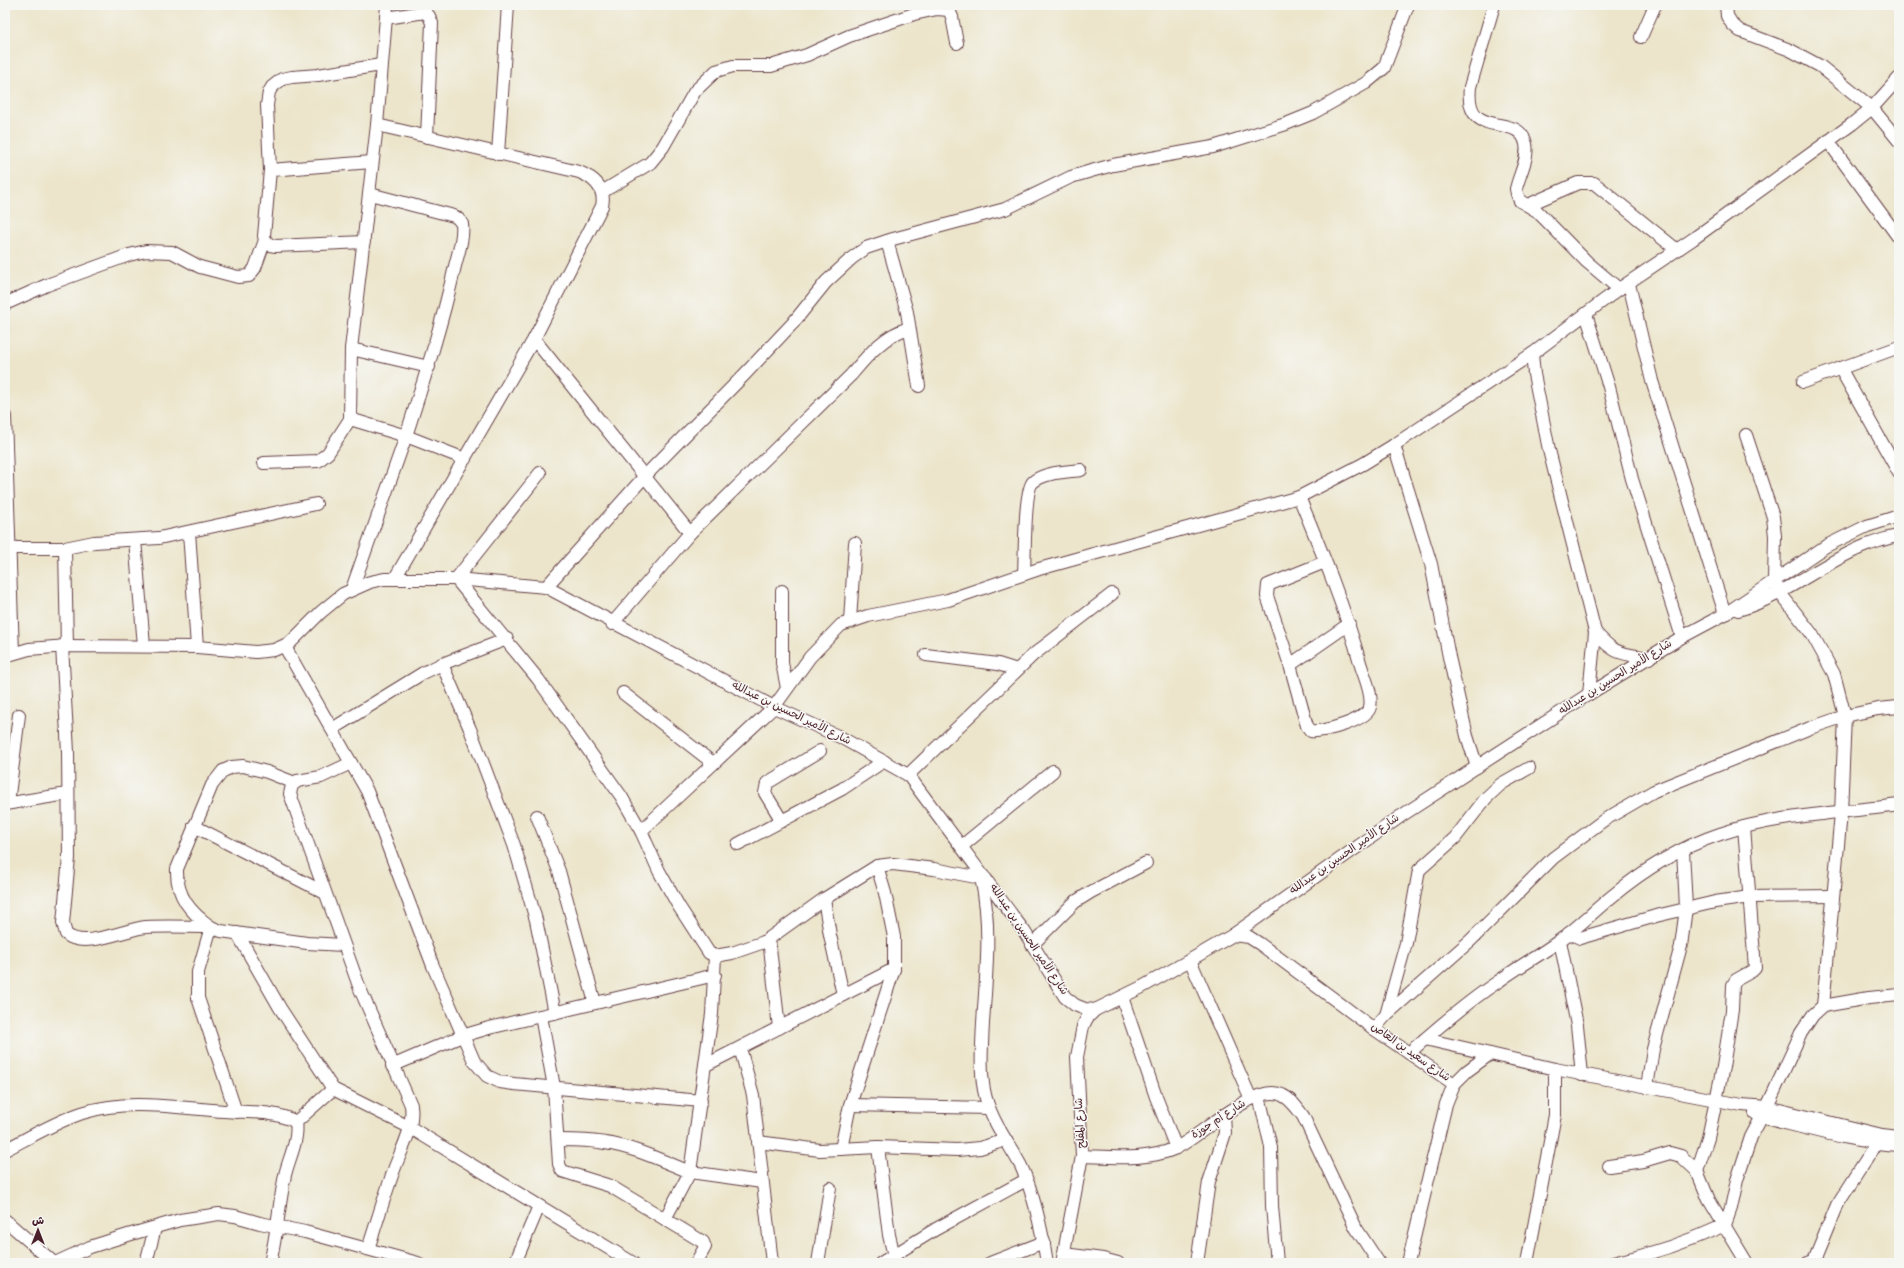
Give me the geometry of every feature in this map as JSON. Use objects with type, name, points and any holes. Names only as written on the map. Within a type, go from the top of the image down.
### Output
[{"type":"street","points":[[264,462],[318,461],[328,453],[350,419],[352,349],[370,194],[372,162],[378,125],[386,5]]},
{"type":"street","points":[[498,154],[508,5]]},
{"type":"street","points":[[546,587],[644,477],[793,323],[836,270],[866,248],[1005,209],[1071,177],[1090,171],[1113,165],[1213,147],[1280,126],[1313,113],[1366,83],[1384,68],[1408,5]]},
{"type":"street","points":[[1494,5],[1470,87],[1468,101],[1472,110],[1477,116],[1487,123],[1514,128],[1523,136],[1526,146],[1525,160],[1518,179],[1517,194],[1520,201],[1528,204],[1537,211],[1587,262],[1624,286],[1725,614]]},
{"type":"street","points":[[1641,37],[1656,5]]},
{"type":"street","points":[[1726,5],[1727,16],[1740,30],[1790,50],[1820,66],[1872,108],[1899,141]]},
{"type":"street","points":[[602,192],[650,163],[662,147],[695,91],[716,71],[733,66],[771,66],[807,55],[849,36],[914,14],[937,9],[948,10],[952,17],[957,43]]},
{"type":"street","points":[[386,18],[425,12],[431,19],[433,40],[427,137]]},
{"type":"street","points":[[5,304],[47,285],[129,255],[153,250],[172,252],[200,267],[229,275],[246,277],[256,268],[265,240],[264,236],[270,170],[267,105],[269,92],[276,83],[282,79],[318,76],[381,64]]},
{"type":"street","points":[[641,832],[774,707],[825,640],[841,625],[850,621],[948,600],[1024,574],[1299,496],[1363,464],[1532,354],[1624,286],[1677,250],[1872,108],[1899,78]]},
{"type":"street","points":[[378,125],[579,172],[595,181],[602,192],[602,206],[534,339],[395,578]]},
{"type":"street","points":[[1828,141],[1899,238]]},
{"type":"street","points":[[270,170],[372,162]]},
{"type":"street","points":[[1528,204],[1578,183],[1594,183],[1677,250]]},
{"type":"street","points":[[352,589],[429,367],[448,297],[460,243],[461,223],[459,219],[454,216],[370,194]]},
{"type":"street","points":[[265,240],[276,246],[364,242]]},
{"type":"street","points":[[887,241],[907,312],[919,386]]},
{"type":"street","points":[[1586,314],[1608,387],[1632,479],[1682,637]]},
{"type":"street","points":[[612,624],[690,533],[850,375],[874,348],[892,335],[910,328]]},
{"type":"street","points":[[534,339],[690,533]]},
{"type":"street","points":[[1802,382],[1899,347]]},
{"type":"street","points":[[352,349],[429,367]]},
{"type":"street","points":[[1532,354],[1534,374],[1549,450],[1595,632],[1589,694]]},
{"type":"street","points":[[1840,368],[1899,473]]},
{"type":"street","points":[[5,416],[9,548],[9,654],[29,649],[64,646],[197,647],[256,652],[285,647],[351,763],[375,810],[433,966],[462,1036],[478,1068],[487,1076],[514,1084],[701,1101]]},
{"type":"street","points":[[350,419],[406,436],[465,459]]},
{"type":"street","points":[[1746,435],[1773,517],[1775,536],[1774,581],[1780,593],[1812,634],[1834,674],[1844,716],[1841,813],[1823,1006]]},
{"type":"street","points":[[1394,445],[1431,564],[1449,657],[1467,736],[1477,767]]},
{"type":"street","points":[[1024,574],[1028,495],[1032,482],[1041,477],[1081,470]]},
{"type":"street","points":[[540,473],[456,579],[507,639],[568,719],[621,796],[641,832],[658,871],[705,949],[715,956],[747,950],[769,939],[824,899],[877,866],[893,864],[907,865],[983,878],[986,920],[986,969],[981,1068],[989,1108],[1026,1180],[1044,1242],[1046,1263]]},
{"type":"street","points":[[1299,496],[1326,562],[1349,624],[1370,695],[1371,706],[1367,714],[1324,731],[1311,731],[1307,726],[1290,665],[1267,596],[1268,585],[1326,562]]},
{"type":"street","points":[[9,548],[65,548],[94,542],[159,538],[316,504]]},
{"type":"street","name":"شارع الأمير الحسين بن عبدالله","points":[[285,647],[331,603],[352,589],[370,582],[395,578],[456,579],[546,587],[612,624],[774,707],[840,737],[908,775],[962,846],[983,878],[1032,945],[1065,997],[1075,1005],[1085,1009],[1095,1010],[1122,998],[1233,934],[1356,847],[1589,694],[1682,637],[1725,614],[1844,536],[1867,526],[1899,516]]},
{"type":"street","points":[[189,532],[197,647]]},
{"type":"street","name":"شارع الأمير الحسين بن عبدالله","points":[[1725,614],[1756,604],[1780,593],[1836,559],[1857,549],[1880,540],[1899,536]]},
{"type":"street","points":[[135,540],[144,646]]},
{"type":"street","points":[[850,621],[854,543]]},
{"type":"street","points":[[65,548],[64,646],[68,752],[67,794],[69,858],[63,923],[66,934],[76,939],[89,939],[138,928],[211,927]]},
{"type":"street","points":[[782,591],[782,663],[787,688]]},
{"type":"street","points":[[908,775],[1017,670],[1112,594]]},
{"type":"street","points":[[1290,665],[1349,624]]},
{"type":"street","points":[[1595,632],[1608,647],[1616,651],[1649,658]]},
{"type":"street","points":[[332,729],[408,682],[442,664],[507,639]]},
{"type":"street","points":[[926,654],[998,664],[1017,670]]},
{"type":"street","points":[[442,664],[470,729],[514,845],[536,920],[555,1013]]},
{"type":"street","points":[[623,694],[713,763]]},
{"type":"street","points":[[1374,1029],[1386,1015],[1471,940],[1553,858],[1604,820],[1654,791],[1810,728],[1844,716],[1878,709],[1899,707]]},
{"type":"street","points":[[19,715],[6,804],[67,794]]},
{"type":"street","points":[[782,821],[765,793],[768,783],[820,751]]},
{"type":"street","points":[[738,844],[842,789],[884,761]]},
{"type":"street","points":[[351,763],[321,777],[295,783],[291,787],[291,798],[343,945],[392,1066],[409,1099],[412,1118],[410,1128],[368,1250]]},
{"type":"street","points":[[295,783],[267,772],[243,766],[232,767],[222,771],[212,785],[180,861],[177,878],[180,896],[211,927],[221,931],[307,943],[343,945]]},
{"type":"street","points":[[1386,1015],[1406,944],[1419,870],[1455,838],[1486,798],[1501,784],[1529,768]]},
{"type":"street","points":[[962,846],[1053,771]]},
{"type":"street","points":[[1409,1053],[1498,982],[1564,937],[1611,896],[1640,876],[1683,850],[1719,834],[1744,827],[1820,813],[1841,813],[1899,805]]},
{"type":"street","points":[[537,816],[559,871],[596,1003]]},
{"type":"street","points":[[194,826],[325,893]]},
{"type":"street","points":[[1697,1171],[1708,1138],[1716,1100],[1732,1010],[1734,985],[1736,980],[1755,968],[1744,827]]},
{"type":"street","points":[[1647,1087],[1653,1049],[1681,946],[1686,908],[1683,850]]},
{"type":"street","points":[[1032,945],[1075,902],[1090,892],[1146,863]]},
{"type":"street","points":[[841,1149],[850,1105],[894,969],[894,937],[885,893],[877,866]]},
{"type":"street","points":[[1564,937],[1580,938],[1686,908],[1750,897],[1833,896]]},
{"type":"street","points":[[824,899],[831,941],[843,995]]},
{"type":"street","points":[[211,927],[198,972],[198,998],[236,1112]]},
{"type":"street","points":[[237,933],[280,1008],[333,1090],[410,1128],[633,1263]]},
{"type":"street","name":"شارع سعيد بن العاص","points":[[1233,934],[1249,937],[1260,944],[1374,1029],[1454,1084],[1446,1104],[1408,1263]]},
{"type":"street","points":[[1564,937],[1577,1025],[1582,1075]]},
{"type":"street","points":[[769,939],[779,1028]]},
{"type":"street","points":[[665,1219],[690,1172],[712,1014],[715,956]]},
{"type":"street","points":[[1190,960],[1255,1097],[1271,1147],[1272,1206],[1277,1263]]},
{"type":"street","points":[[706,1065],[894,969]]},
{"type":"street","points":[[392,1066],[462,1036],[715,975]]},
{"type":"street","points":[[1613,1263],[1640,1257],[1689,1241],[1724,1225],[1731,1208],[1737,1180],[1751,1138],[1801,1032],[1813,1015],[1823,1006],[1869,998],[1899,995]]},
{"type":"street","points":[[1122,998],[1156,1097],[1176,1148]]},
{"type":"street","name":"شارع المفلح","points":[[1063,1258],[1082,1156],[1077,1057],[1083,1026],[1087,1018],[1095,1010]]},
{"type":"street","points":[[541,1016],[554,1087],[559,1164],[562,1171],[602,1182],[704,1242],[704,1250],[696,1263]]},
{"type":"street","points":[[1425,1039],[1555,1070],[1742,1105],[1764,1112],[1899,1145]]},
{"type":"street","points":[[740,1048],[753,1095],[772,1263]]},
{"type":"street","points":[[1454,1084],[1467,1071],[1490,1054]]},
{"type":"street","points":[[1527,1263],[1555,1115],[1555,1070]]},
{"type":"street","points":[[296,1122],[333,1090]]},
{"type":"street","name":"شارع أم جوزة","points":[[1082,1156],[1134,1157],[1157,1154],[1176,1148],[1224,1115],[1255,1097],[1270,1093],[1281,1094],[1292,1102],[1303,1116],[1356,1228],[1379,1263]]},
{"type":"street","points":[[5,1150],[63,1120],[98,1109],[124,1105],[148,1105],[236,1112],[268,1112],[278,1114],[296,1122]]},
{"type":"street","points":[[850,1105],[989,1108]]},
{"type":"street","points":[[1197,1263],[1209,1182],[1225,1133],[1226,1125],[1224,1115]]},
{"type":"street","points":[[270,1263],[285,1176],[297,1133],[296,1122]]},
{"type":"street","points":[[1879,1139],[1899,1137]]},
{"type":"street","points":[[1812,1262],[1837,1205],[1879,1139]]},
{"type":"street","points":[[558,1140],[586,1140],[622,1146],[690,1172],[762,1182]]},
{"type":"street","points":[[758,1142],[820,1150],[878,1147],[957,1150],[980,1148],[1006,1140]]},
{"type":"street","points":[[878,1147],[894,1259]]},
{"type":"street","points":[[1609,1166],[1643,1161],[1670,1153],[1681,1156],[1697,1171],[1709,1200],[1747,1263]]},
{"type":"street","points":[[880,1263],[894,1259],[1026,1180]]},
{"type":"street","points":[[818,1263],[830,1188]]},
{"type":"street","points":[[515,1263],[539,1206]]},
{"type":"street","points":[[5,1220],[54,1263],[90,1247],[199,1216],[219,1214],[235,1216],[277,1227],[305,1232],[418,1263]]},
{"type":"street","points":[[146,1263],[155,1228]]},
{"type":"street","points":[[990,1263],[1044,1242]]},
{"type":"street","points":[[1063,1258],[1103,1258],[1118,1263]]}]
